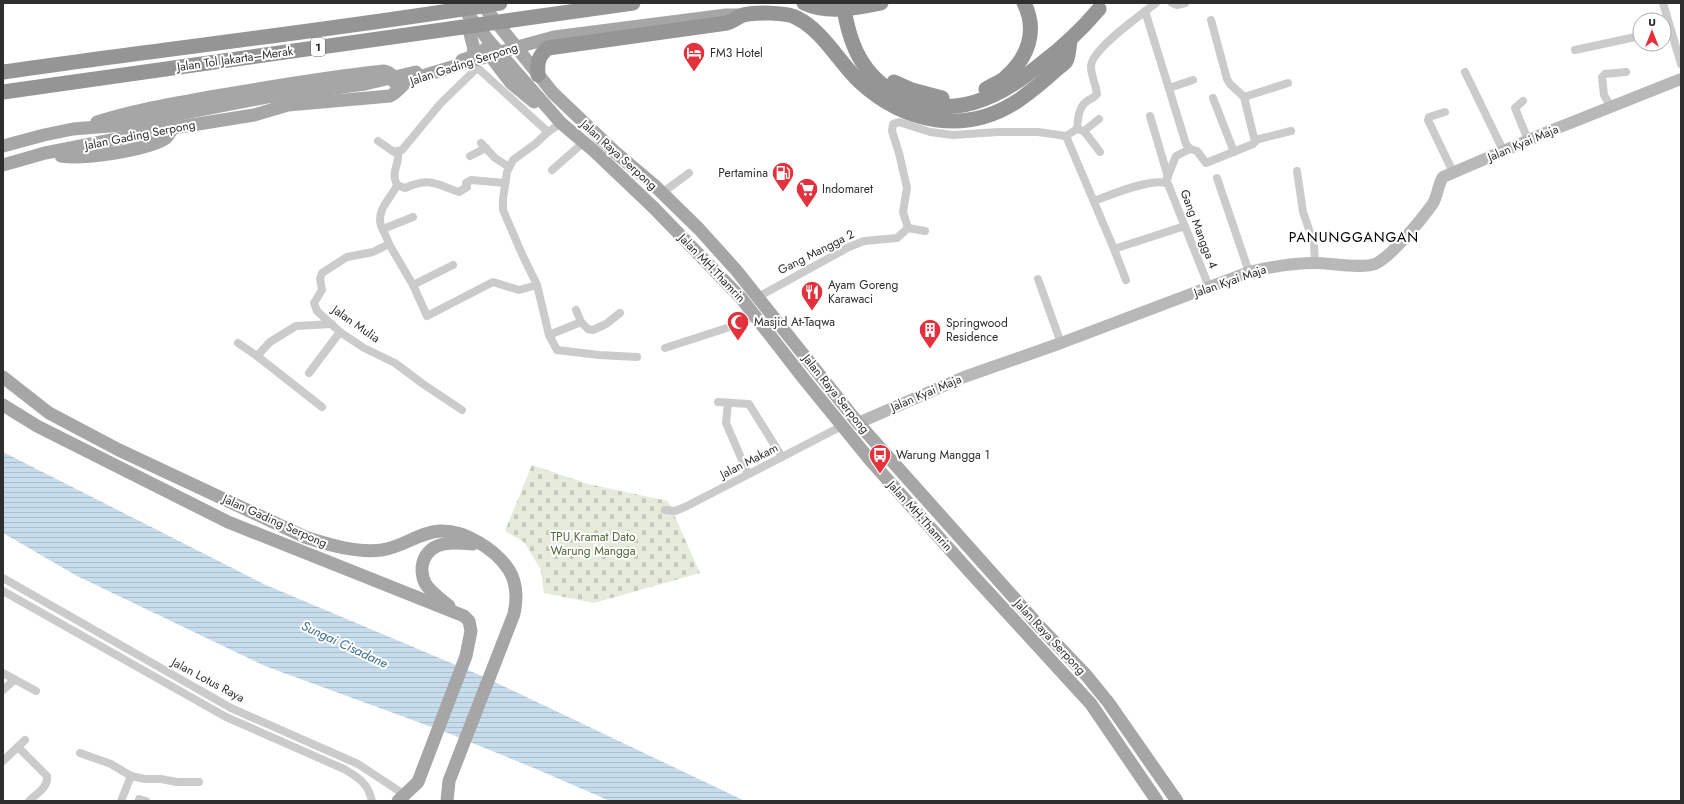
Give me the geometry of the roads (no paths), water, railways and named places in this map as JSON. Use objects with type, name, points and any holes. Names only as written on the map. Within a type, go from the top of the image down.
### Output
[{"type":"highway","name":"Jalan Tol Jakarta–Merak","points":[[3,72],[84,60],[289,34],[500,3]]},
{"type":"highway","name":"Jalan Tol Jakarta–Merak","points":[[3,92],[633,3]]},
{"type":"highway","points":[[804,3],[812,7],[834,9],[881,3]]},
{"type":"highway","points":[[843,3],[850,22],[874,64],[892,81],[912,90],[941,98],[964,96],[986,89],[1004,78],[1018,64],[1028,49],[1031,27],[1024,3]]},
{"type":"highway","points":[[852,3],[850,22],[853,47],[866,70],[888,89],[911,101],[942,107],[966,105],[988,98],[1010,87],[1030,73],[1070,40],[1099,9]]},
{"type":"highway","points":[[538,75],[538,59],[548,48],[727,23],[743,15],[782,13],[797,18],[818,34],[858,80],[897,109],[929,120],[957,120],[984,118],[1008,108],[1036,88],[1066,60],[1070,40]]},
{"type":"main road","points":[[447,3],[511,83],[533,94]]},
{"type":"main road","points":[[459,3],[533,94]]},
{"type":"main road","points":[[466,3],[533,94]]},
{"type":"main road","name":"Jalan Raya Serpong","points":[[480,3],[553,93],[662,193],[699,229],[736,270],[858,422],[1040,627],[1086,675],[1108,702],[1176,801]]},
{"type":"main road","name":"Jalan Gading Serpong","points":[[3,165],[45,153],[254,114],[288,105],[390,96],[397,92],[403,84],[409,80],[554,37],[726,15],[743,15]]},
{"type":"main road","name":"Jalan Gading Serpong","points":[[3,146],[73,129],[122,125],[267,97],[377,82],[472,56],[474,53],[469,30]]},
{"type":"main road","points":[[73,129],[129,112],[268,86],[351,74],[384,71],[389,72],[393,76],[394,87],[392,90],[368,99]]},
{"type":"main road","name":"Jalan Kyai Maja","points":[[858,422],[964,377],[1061,343],[1249,272],[1272,266],[1315,263],[1370,265],[1381,261],[1418,223],[1434,203],[1440,181],[1443,177],[1503,150],[1681,79]]},
{"type":"main road","name":"Jalan Raya Serpong","points":[[533,94],[561,123],[588,146]]},
{"type":"main road","name":"Jalan Raya Serpong","points":[[533,94],[572,112]]},
{"type":"main road","name":"Jalan MH.Thamrin","points":[[588,146],[654,208],[741,298],[870,460],[1091,704],[1156,801]]},
{"type":"main road","points":[[778,345],[789,336]]},
{"type":"main road","name":"Jalan Gading Serpong","points":[[5,380],[49,413],[119,450],[305,537],[330,546],[361,550],[382,550],[400,546],[431,533],[441,531],[473,539],[498,558],[509,570],[515,587],[516,605],[514,614],[449,781],[446,801]]},
{"type":"main road","name":"Jalan Gading Serpong","points":[[3,405],[37,426],[228,522],[464,616],[469,621],[471,631],[466,656],[418,782],[402,798]]},
{"type":"main road","points":[[933,530],[945,521]]},
{"type":"main road","points":[[457,612],[425,583],[422,575],[422,564],[425,556],[431,548],[446,543],[484,546]]},
{"type":"street","points":[[1100,152],[1081,130],[1080,110],[1082,105],[1097,94],[1091,66],[1096,53],[1115,35],[1156,3]]},
{"type":"street","points":[[1172,3],[1177,5],[1184,3]]},
{"type":"street","points":[[1145,11],[1186,144],[1190,149],[1198,151],[1206,163],[1253,144],[1255,140],[1291,132]]},
{"type":"street","points":[[1211,20],[1227,79],[1230,84],[1244,97],[1255,140]]},
{"type":"street","points":[[1575,50],[1632,38]]},
{"type":"street","points":[[1672,40],[1681,64]]},
{"type":"street","points":[[378,141],[394,152],[402,150],[440,104],[476,69],[480,70],[548,132]]},
{"type":"street","points":[[1465,72],[1503,150]]},
{"type":"street","points":[[1610,107],[1604,94],[1602,77],[1605,74],[1626,72]]},
{"type":"street","points":[[1168,88],[1193,80]]},
{"type":"street","points":[[1244,97],[1288,83]]},
{"type":"street","points":[[1213,98],[1234,152]]},
{"type":"street","points":[[1523,101],[1515,108],[1528,140]]},
{"type":"street","points":[[1445,112],[1429,117],[1428,120],[1453,172]]},
{"type":"street","points":[[1150,116],[1166,180]]},
{"type":"street","points":[[925,231],[908,228],[902,212],[907,188],[892,131],[893,124],[899,122],[930,132],[953,135],[998,132],[1038,132],[1056,136],[1066,136],[1081,130],[1099,119]]},
{"type":"street","points":[[561,123],[513,160],[509,166],[505,183],[503,210],[522,254],[538,285],[549,335],[557,350],[599,355],[637,357]]},
{"type":"street","points":[[1066,136],[1126,280]]},
{"type":"street","points":[[470,156],[483,146],[495,158],[509,166]]},
{"type":"street","points":[[552,170],[588,146]]},
{"type":"street","points":[[1166,180],[1176,156],[1190,149]]},
{"type":"street","points":[[398,152],[399,160],[394,172],[394,178],[397,185],[404,188],[421,182],[436,182],[459,192],[467,187],[466,183],[471,180],[505,183]]},
{"type":"street","points":[[1297,171],[1303,212],[1314,244],[1315,263]]},
{"type":"street","points":[[662,193],[689,173]]},
{"type":"street","points":[[1217,178],[1249,272]]},
{"type":"street","name":"Gang Mangga 4","points":[[1094,201],[1130,188],[1166,180],[1209,287]]},
{"type":"street","points":[[397,185],[380,213],[383,229],[389,244],[412,285],[427,316],[493,282],[519,290],[538,285]]},
{"type":"street","points":[[383,229],[412,216]]},
{"type":"street","points":[[1114,249],[1184,226]]},
{"type":"street","name":"Gang Mangga 2","points":[[758,296],[849,247],[864,242],[897,238],[908,228]]},
{"type":"street","name":"Jalan Mulia","points":[[389,244],[373,252],[347,257],[322,273],[320,279],[322,290],[314,305],[317,311],[340,332],[364,348],[395,363],[462,410]]},
{"type":"street","points":[[412,285],[453,265]]},
{"type":"street","points":[[1038,279],[1061,343]]},
{"type":"street","points":[[576,310],[581,322],[588,329],[593,330],[606,324],[620,312]]},
{"type":"street","points":[[665,348],[736,325],[755,316]]},
{"type":"street","points":[[549,335],[581,322]]},
{"type":"street","points":[[257,356],[270,342],[296,326],[332,324]]},
{"type":"street","points":[[309,373],[340,332]]},
{"type":"street","points":[[238,343],[322,407]]},
{"type":"street","points":[[718,402],[747,403],[782,457]]},
{"type":"street","points":[[728,403],[726,423],[748,474]]},
{"type":"street","name":"Jalan Makam","points":[[666,510],[675,511],[685,507],[842,426]]},
{"type":"street","name":"Jalan Lotus Raya","points":[[3,578],[231,708],[358,764],[402,798]]},
{"type":"street","name":"Jalan Lotus Raya","points":[[3,591],[226,717],[344,769],[359,778],[370,790],[372,801]]},
{"type":"street","points":[[3,672],[14,680],[36,690]]},
{"type":"street","points":[[3,690],[14,680]]},
{"type":"street","points":[[3,761],[25,740]]},
{"type":"street","points":[[18,747],[47,776],[46,785],[29,801]]},
{"type":"street","points":[[80,753],[111,764],[131,776],[177,782],[199,782]]},
{"type":"street","points":[[359,778],[369,771]]},
{"type":"street","points":[[121,801],[131,776]]},
{"type":"water","name":"Sungai Cisadane","points":[[3,452],[266,585],[482,676],[745,801],[610,801],[448,733],[265,666],[77,576],[3,533]]},
{"type":"place","name":"FM3 Hotel","points":[[694,72]]},
{"type":"place","name":"Pertamina","points":[[783,192]]},
{"type":"place","name":"Indomaret","points":[[807,208]]},
{"type":"place","name":"Ayam Goreng Karawaci","points":[[812,312]]},
{"type":"place","name":"Masjid At-Taqwa","points":[[738,342]]},
{"type":"place","name":"Springwood Residence","points":[[930,350]]},
{"type":"place","name":"Warung Mangga 1","points":[[880,474]]},
{"type":"district","name":"PANUNGGANGAN","points":[[1354,237]]},
{"type":"park label","name":"TPU Kramat Dato Warung Mangga","points":[[593,544]]}]
